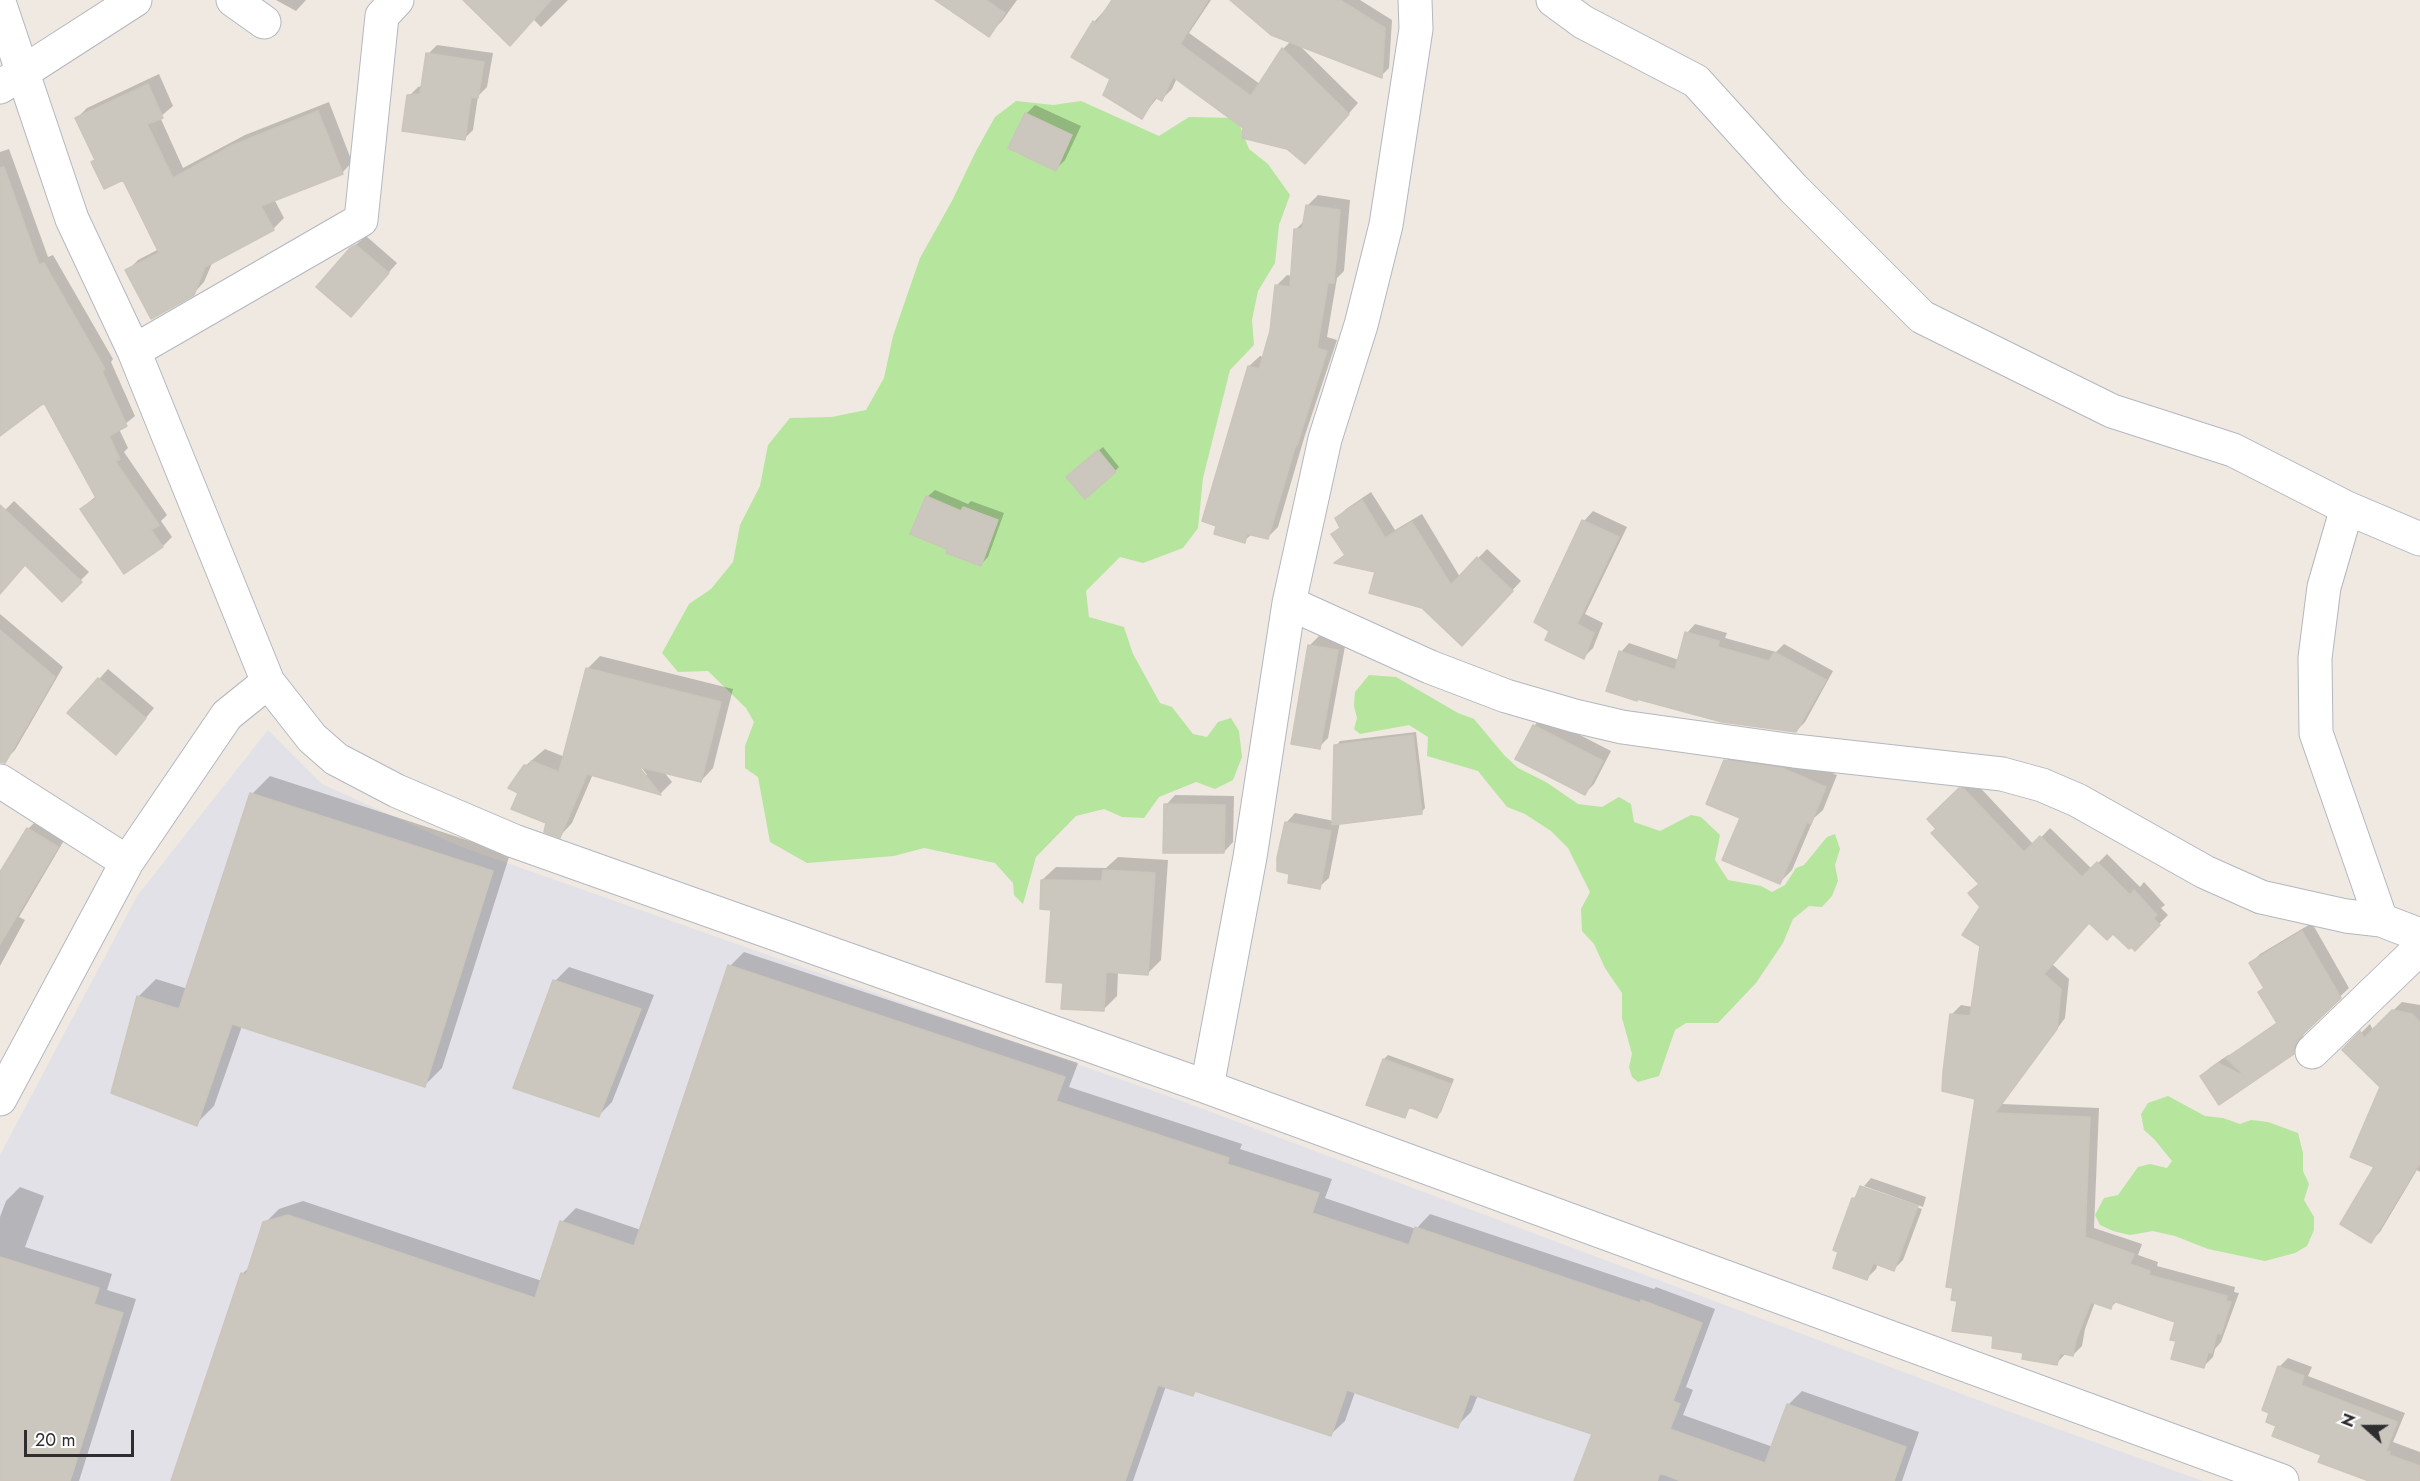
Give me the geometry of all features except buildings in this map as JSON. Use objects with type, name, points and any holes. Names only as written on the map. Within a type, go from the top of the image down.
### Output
[{"type":"street","points":[[11,80],[135,0]]},
{"type":"street","points":[[233,0],[264,22]]},
{"type":"street","points":[[134,351],[361,220],[382,16],[397,0]]},
{"type":"street","points":[[1207,1087],[1250,857],[1289,603],[1325,439],[1361,325],[1386,225],[1416,29],[1415,0]]},
{"type":"street","points":[[1553,0],[1583,22],[1696,81],[1793,188],[1922,317],[2112,411],[2233,450],[2348,508],[2420,539]]},
{"type":"street","points":[[0,5],[11,80],[72,219],[134,351],[268,682],[312,738],[336,759],[398,791],[514,841],[1207,1087],[2282,1481]]},
{"type":"street","points":[[2348,508],[2324,587],[2315,658],[2316,733],[2381,920]]},
{"type":"street","points":[[1289,603],[1430,668],[1506,696],[1575,716],[1622,727],[2002,774],[2032,782],[2077,800],[2205,872],[2261,897],[2346,916],[2381,920],[2420,935]]},
{"type":"street","points":[[0,1099],[128,862],[227,715],[268,682]]},
{"type":"street","points":[[0,781],[128,862]]},
{"type":"street","points":[[2312,1052],[2420,948]]},
{"type":"shaded area","points":[[268,730],[322,784],[459,846],[1179,1100],[2002,1409],[2203,1481],[0,1481],[0,1155],[137,896]]},
{"type":"green space","points":[[1016,101],[1053,105],[1081,101],[1159,136],[1189,117],[1237,118],[1249,149],[1268,164],[1290,195],[1279,225],[1275,263],[1258,291],[1252,320],[1254,345],[1230,370],[1203,478],[1198,528],[1183,548],[1143,563],[1120,557],[1086,591],[1089,617],[1124,627],[1133,654],[1160,703],[1172,707],[1193,734],[1207,737],[1218,722],[1231,718],[1239,731],[1242,757],[1233,780],[1215,789],[1196,782],[1159,797],[1144,818],[1122,817],[1104,809],[1076,816],[1036,857],[1023,904],[1014,895],[1013,883],[995,863],[924,848],[894,856],[807,863],[770,842],[758,777],[745,768],[745,746],[754,722],[746,708],[708,671],[678,672],[662,653],[689,604],[711,589],[733,562],[740,525],[760,486],[768,445],[790,418],[832,417],[866,410],[884,378],[893,336],[920,258],[995,117]]},
{"type":"green space","points":[[1369,675],[1396,677],[1458,713],[1474,719],[1518,768],[1546,782],[1578,804],[1602,807],[1619,797],[1631,804],[1634,822],[1660,831],[1691,815],[1701,817],[1720,835],[1715,860],[1728,880],[1761,886],[1772,892],[1785,885],[1796,868],[1804,865],[1827,837],[1835,834],[1840,849],[1835,865],[1838,881],[1832,896],[1822,907],[1809,906],[1793,919],[1783,943],[1756,983],[1718,1023],[1686,1023],[1675,1030],[1659,1076],[1638,1082],[1632,1077],[1629,1067],[1632,1054],[1622,1018],[1622,993],[1605,968],[1594,944],[1582,931],[1581,909],[1590,892],[1568,848],[1551,831],[1525,814],[1507,807],[1478,771],[1427,756],[1428,737],[1409,725],[1360,734],[1354,729],[1357,718],[1354,706],[1355,692]]},
{"type":"green space","points":[[2168,1096],[2205,1116],[2223,1118],[2240,1124],[2251,1120],[2268,1122],[2298,1133],[2303,1153],[2303,1171],[2309,1184],[2304,1200],[2314,1217],[2314,1230],[2307,1246],[2295,1253],[2265,1261],[2208,1249],[2175,1236],[2153,1231],[2130,1235],[2100,1225],[2095,1215],[2104,1198],[2118,1195],[2138,1167],[2150,1164],[2167,1168],[2172,1161],[2144,1130],[2141,1114],[2148,1103]]}]
